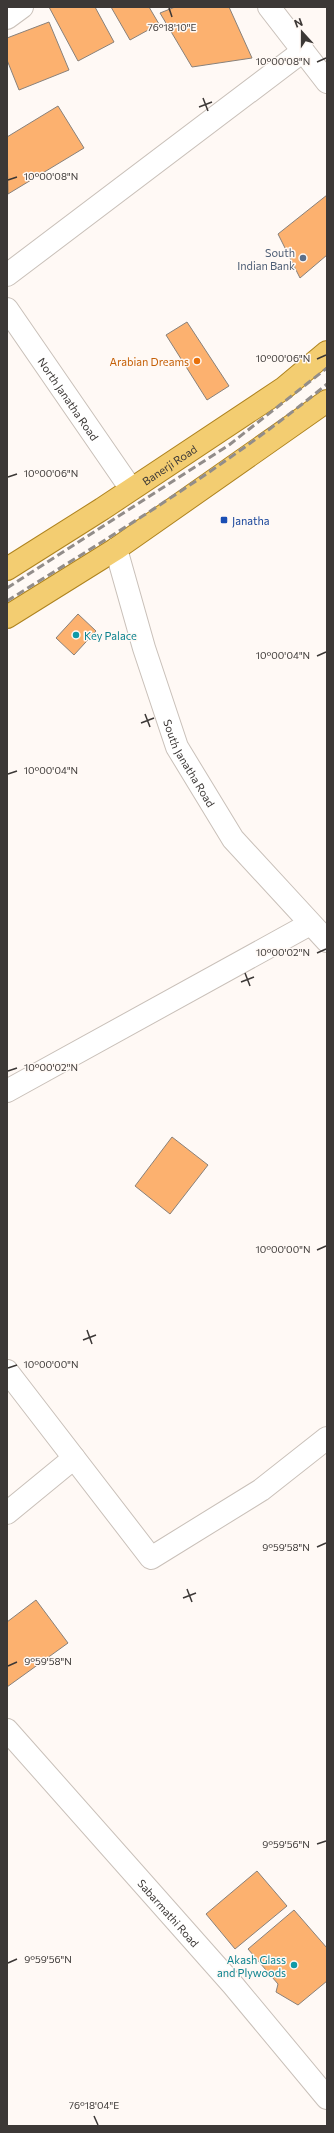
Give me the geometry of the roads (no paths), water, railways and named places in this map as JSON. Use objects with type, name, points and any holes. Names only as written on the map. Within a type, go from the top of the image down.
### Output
[{"type":"main road","name":"Banerji Road","points":[[7,570],[284,388],[327,352]]},
{"type":"main road","points":[[7,617],[116,549],[327,401]]},
{"type":"street","points":[[7,18],[22,7]]},
{"type":"street","points":[[269,7],[327,82]]},
{"type":"street","points":[[7,275],[303,52]]},
{"type":"street","name":"North Janatha Road","points":[[7,309],[131,489]]},
{"type":"street","name":"South Janatha Road","points":[[116,549],[144,648],[177,747],[233,839],[327,941]]},
{"type":"street","points":[[7,1091],[310,924]]},
{"type":"street","points":[[7,1371],[151,1558],[261,1490],[327,1438]]},
{"type":"street","points":[[7,1513],[74,1458]]},
{"type":"street","name":"Sabarmathi Road","points":[[7,1730],[233,1985],[327,2098]]},
{"type":"railway","points":[[7,588],[229,445],[327,368]]},
{"type":"railway","points":[[7,601],[171,498],[211,471],[251,443],[327,384]]},
{"type":"place","name":"South Indian Bank","points":[[303,258]]},
{"type":"place","name":"Arabian Dreams","points":[[197,361]]},
{"type":"place","name":"Janatha","points":[[224,520]]},
{"type":"place","name":"Key Palace","points":[[76,635]]},
{"type":"place","name":"Akash Glass and Plywoods","points":[[294,1965]]}]
